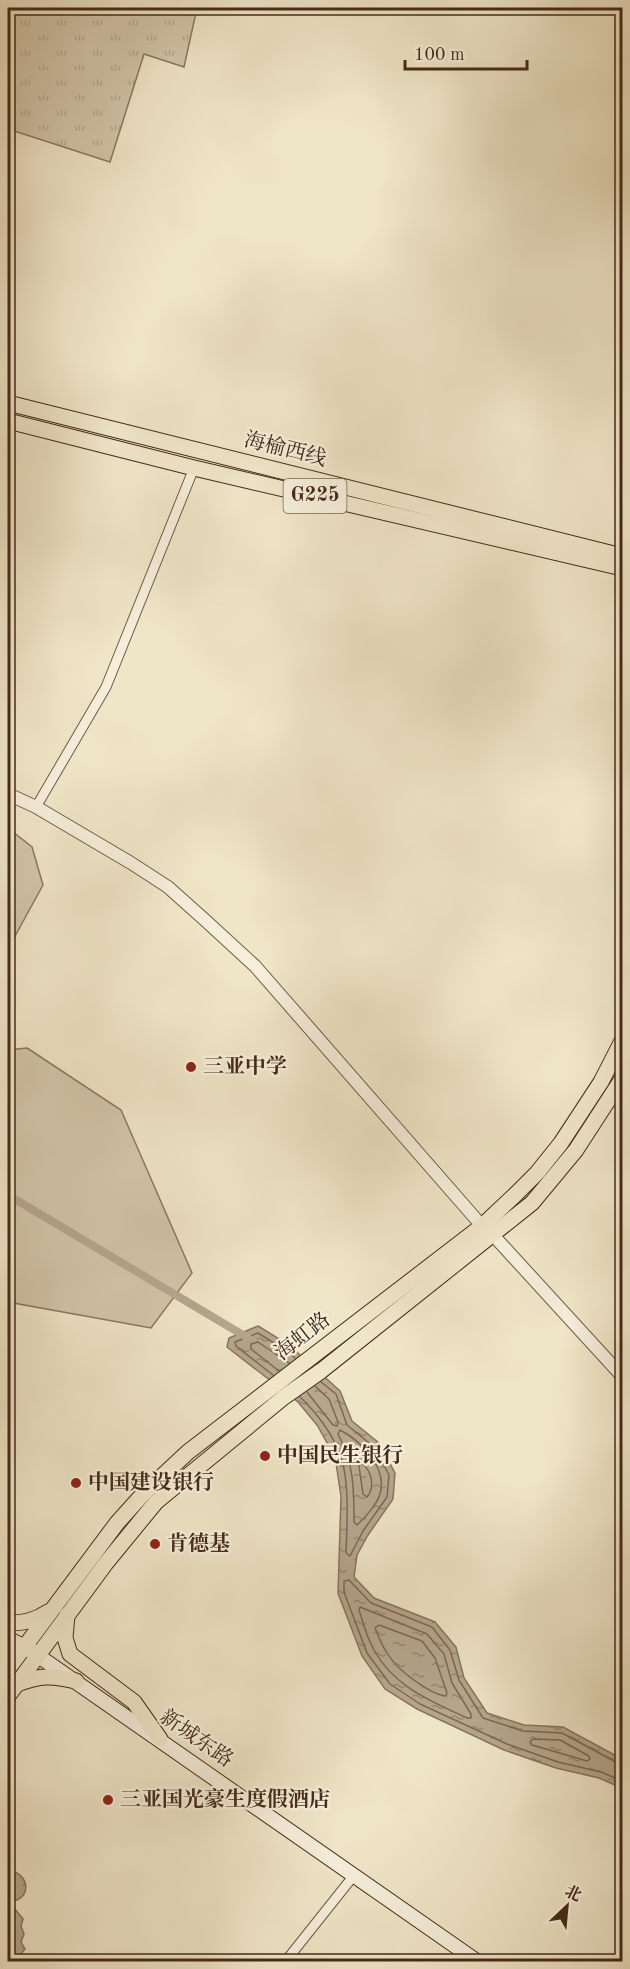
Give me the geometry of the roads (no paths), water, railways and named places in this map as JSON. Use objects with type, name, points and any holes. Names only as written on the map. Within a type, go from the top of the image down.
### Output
[{"type":"main road","name":"海榆西线","points":[[8,403],[622,556]]},
{"type":"main road","name":"海榆西线","points":[[8,420],[194,468],[622,568]]},
{"type":"main road","name":"海虹路","points":[[11,1690],[53,1608],[117,1523],[144,1493],[188,1452],[279,1391],[321,1371],[487,1231],[561,1143],[602,1082],[622,1041]]},
{"type":"main road","name":"海虹路","points":[[8,1669],[68,1614],[156,1502],[279,1391],[308,1360],[487,1231],[532,1203],[576,1150],[622,1079]]},
{"type":"main road","points":[[8,1623],[29,1622],[53,1608]]},
{"type":"main road","points":[[68,1614],[65,1638],[70,1654],[134,1702],[160,1739]]},
{"type":"main road","points":[[8,1623],[31,1650]]},
{"type":"main road","points":[[8,1639],[31,1650]]},
{"type":"main road","name":"新城东路","points":[[31,1650],[478,1962]]},
{"type":"main road","points":[[11,1690],[42,1676],[57,1676],[76,1681]]},
{"type":"street","points":[[36,807],[106,687],[194,468]]},
{"type":"street","points":[[8,794],[36,807],[168,887],[255,966],[487,1231],[622,1376]]},
{"type":"street","points":[[285,1962],[355,1874]]},
{"type":"water","points":[[258,1326],[289,1345],[340,1391],[352,1421],[379,1443],[395,1473],[393,1499],[357,1555],[354,1577],[374,1598],[435,1622],[456,1647],[464,1678],[487,1713],[524,1725],[563,1727],[622,1759],[622,1788],[599,1778],[556,1768],[504,1750],[417,1709],[385,1689],[362,1656],[338,1593],[341,1496],[335,1457],[317,1425],[298,1402],[227,1347],[229,1338]]},
{"type":"water","points":[[8,1871],[22,1877],[26,1888],[21,1898],[8,1901]]},
{"type":"water","points":[[14,1908],[23,1919],[21,1926],[24,1934],[21,1942],[25,1949],[15,1961],[8,1961],[8,1912]]},
{"type":"waterway","points":[[8,1195],[248,1338]]},
{"type":"place","name":"三亚中学","points":[[191,1067]]},
{"type":"place","name":"中国民生银行","points":[[265,1456]]},
{"type":"place","name":"中国建设银行","points":[[76,1483]]},
{"type":"place","name":"肯德基","points":[[155,1544]]},
{"type":"place","name":"三亚国光豪生度假酒店","points":[[108,1800]]}]
